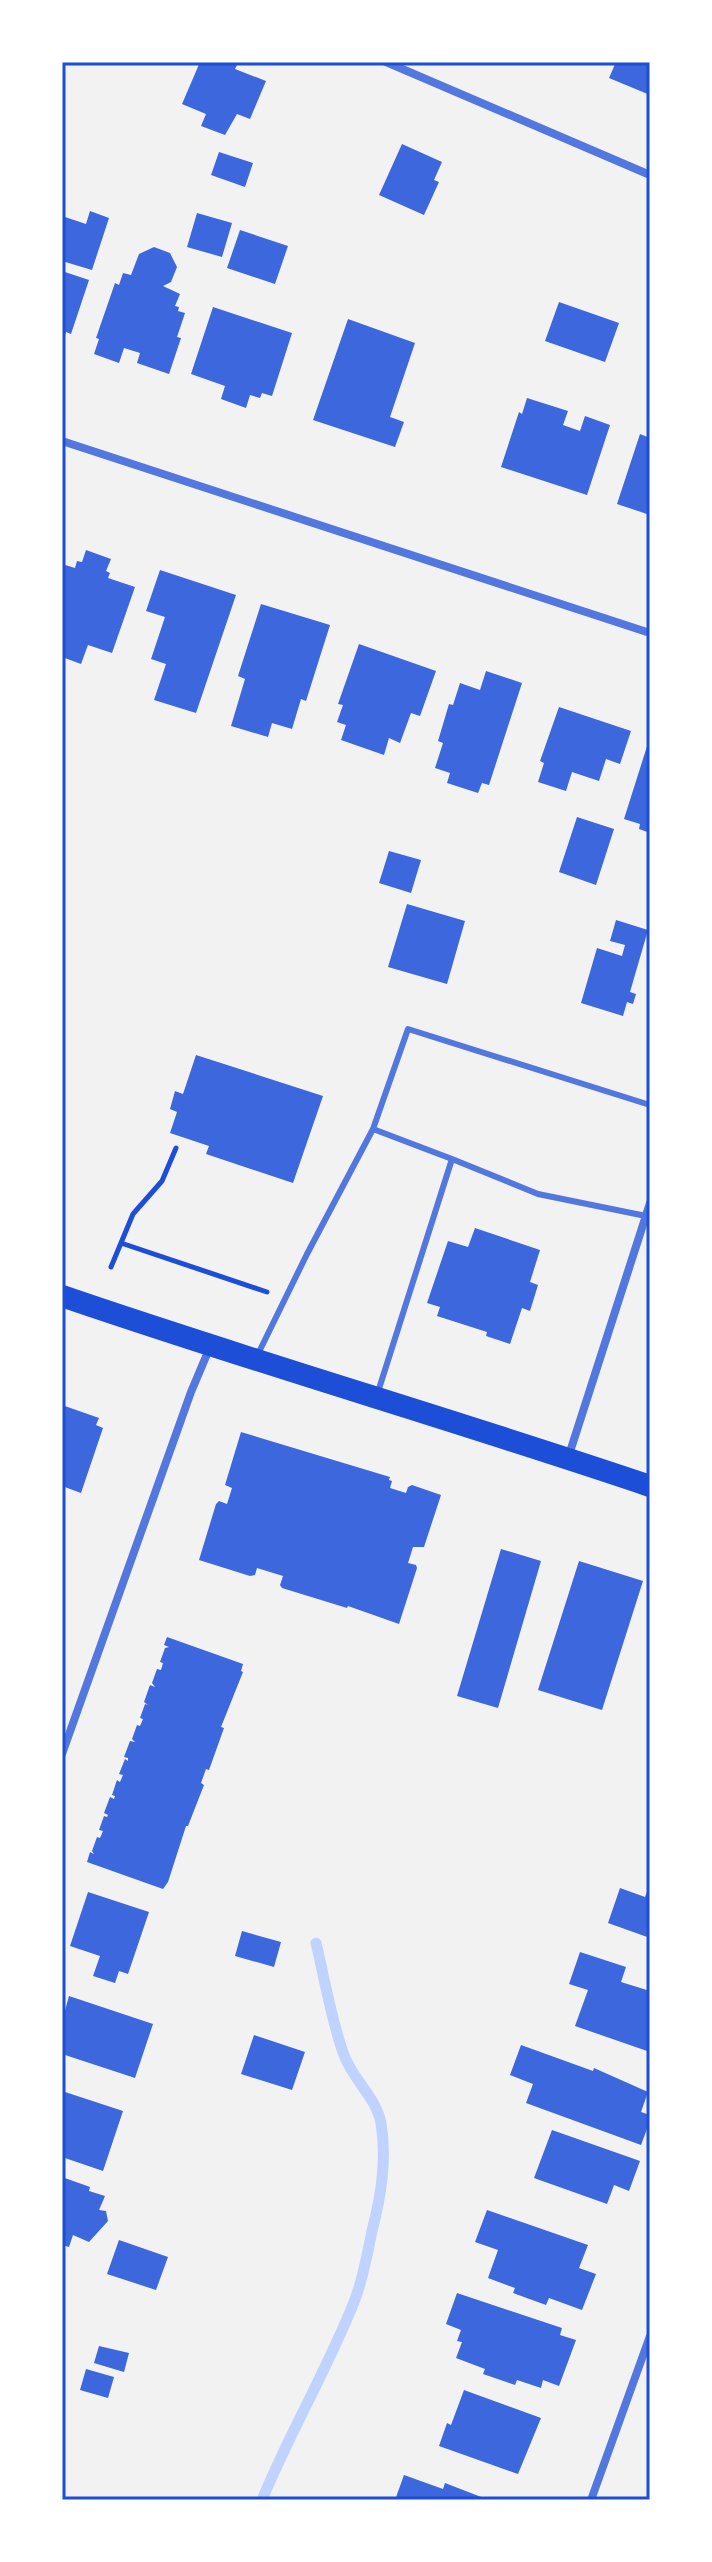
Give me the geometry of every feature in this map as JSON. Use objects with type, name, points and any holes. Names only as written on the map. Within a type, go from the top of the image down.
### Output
[{"type":"highway","points":[[62,1296],[210,1347],[650,1486]]},
{"type":"street","points":[[386,62],[650,175]]},
{"type":"street","points":[[62,441],[650,633]]},
{"type":"street","points":[[568,1459],[650,1203]]},
{"type":"street","points":[[62,1754],[191,1392],[210,1347]]},
{"type":"street","points":[[591,2500],[650,2336]]},
{"type":"lane","points":[[255,1361],[373,1129],[408,1029],[650,1105]]},
{"type":"lane","points":[[373,1129],[538,1194],[646,1216]]},
{"type":"lane","points":[[376,1399],[452,1159]]},
{"type":"path","points":[[111,1267],[133,1214],[162,1181],[176,1148]]},
{"type":"path","points":[[121,1243],[267,1292],[263,1302]]},
{"type":"building","points":[[200,62],[230,62],[237,65],[235,69],[266,81],[250,119],[237,114],[225,135],[201,126],[206,114],[182,104]]},
{"type":"building","points":[[616,62],[650,62],[650,95],[609,78]]},
{"type":"building","points":[[402,144],[442,162],[434,180],[439,182],[424,215],[379,195]]},
{"type":"building","points":[[219,152],[253,163],[245,187],[211,175]]},
{"type":"building","points":[[90,211],[109,218],[92,270],[62,261],[62,216],[86,224]]},
{"type":"building","points":[[197,213],[232,223],[222,257],[187,247]]},
{"type":"building","points":[[240,230],[288,246],[275,284],[227,268]]},
{"type":"building","points":[[154,247],[170,253],[177,267],[171,282],[163,286],[180,294],[175,306],[185,313],[177,337],[181,338],[169,374],[137,363],[140,353],[124,348],[119,363],[94,354],[99,339],[96,338],[115,283],[119,285],[123,273],[131,275],[139,254]]},
{"type":"building","points":[[62,271],[89,280],[71,334],[66,332],[63,343]]},
{"type":"building","points":[[559,302],[619,323],[605,362],[545,341]]},
{"type":"building","points":[[213,307],[292,333],[272,396],[262,393],[260,398],[250,395],[246,408],[221,399],[225,386],[191,374]]},
{"type":"building","points":[[348,319],[415,343],[390,417],[404,422],[395,447],[313,420]]},
{"type":"building","points":[[527,398],[568,411],[563,425],[580,431],[585,416],[610,425],[587,495],[501,467],[519,412],[522,414]]},
{"type":"building","points":[[640,434],[650,438],[650,515],[617,504]]},
{"type":"building","points":[[86,550],[111,559],[106,571],[110,573],[108,578],[135,587],[112,653],[88,645],[81,664],[62,657],[62,564],[75,568],[77,561],[82,562]]},
{"type":"building","points":[[160,570],[236,595],[196,713],[154,700],[166,664],[151,659],[165,617],[146,611]]},
{"type":"building","points":[[261,604],[330,625],[306,701],[301,699],[292,729],[272,723],[268,737],[231,726],[245,679],[238,676]]},
{"type":"building","points":[[359,644],[436,671],[420,716],[411,713],[400,743],[389,738],[384,755],[341,740],[346,725],[337,722],[343,705],[338,704]]},
{"type":"building","points":[[486,671],[522,683],[489,785],[482,783],[478,793],[447,783],[450,773],[435,768],[443,743],[438,741],[449,704],[453,705],[460,683],[480,690]]},
{"type":"building","points":[[559,707],[631,731],[620,764],[606,759],[599,781],[572,772],[566,791],[538,782],[544,763],[540,761]]},
{"type":"building","points":[[649,740],[650,833],[639,829],[640,824],[624,819]]},
{"type":"building","points":[[577,817],[614,829],[596,885],[559,872]]},
{"type":"building","points":[[389,851],[421,860],[411,893],[379,883]]},
{"type":"building","points":[[407,904],[465,921],[447,984],[388,967]]},
{"type":"building","points":[[616,920],[648,930],[630,992],[636,994],[633,1004],[627,1002],[623,1016],[581,1003],[597,948],[622,956],[625,945],[610,941]]},
{"type":"building","points":[[196,1055],[323,1096],[293,1183],[206,1154],[209,1146],[170,1133],[177,1112],[170,1109],[175,1091],[183,1094]]},
{"type":"building","points":[[475,1228],[540,1250],[530,1282],[538,1285],[530,1311],[522,1308],[510,1344],[486,1336],[487,1332],[437,1316],[440,1307],[427,1303],[448,1241],[468,1247]]},
{"type":"building","points":[[62,1405],[99,1418],[96,1425],[103,1428],[81,1493],[62,1486]]},
{"type":"building","points":[[241,1432],[390,1477],[390,1488],[406,1493],[412,1485],[441,1495],[424,1547],[413,1547],[408,1563],[417,1568],[399,1624],[282,1588],[283,1576],[257,1568],[255,1575],[250,1576],[199,1560],[216,1504],[219,1501],[227,1504],[232,1488],[225,1485]]},
{"type":"building","points":[[501,1549],[541,1561],[498,1708],[457,1696]]},
{"type":"building","points":[[579,1561],[643,1581],[602,1710],[538,1690]]},
{"type":"building","points":[[167,1637],[243,1664],[243,1672],[221,1727],[224,1728],[209,1770],[206,1769],[201,1783],[204,1785],[163,1889],[87,1862],[90,1852],[94,1854],[92,1851],[97,1837],[100,1838],[103,1831],[99,1830],[104,1816],[108,1815],[104,1813],[110,1797],[114,1799],[112,1795],[117,1780],[120,1782],[123,1775],[119,1774],[125,1759],[128,1761],[124,1757],[130,1741],[135,1742],[132,1739],[143,1719],[140,1718],[145,1704],[148,1705],[144,1702],[150,1685],[155,1687],[152,1683],[157,1669],[161,1670],[163,1663],[160,1662],[165,1648],[169,1647],[164,1645]]},
{"type":"building","points":[[650,1884],[650,1938],[608,1923],[620,1888],[645,1897]]},
{"type":"building","points":[[88,1892],[149,1912],[128,1974],[119,1971],[115,1983],[93,1976],[100,1956],[70,1946]]},
{"type":"building","points":[[242,1931],[281,1942],[274,1967],[235,1956]]},
{"type":"building","points":[[580,1952],[626,1967],[621,1982],[650,1991],[650,2052],[575,2026],[588,1990],[569,1984]]},
{"type":"building","points":[[69,1996],[153,2024],[135,2078],[62,2054],[62,2013]]},
{"type":"building","points":[[254,2035],[305,2052],[292,2090],[241,2074]]},
{"type":"building","points":[[521,2045],[593,2071],[594,2068],[648,2092],[641,2112],[650,2115],[650,2121],[641,2145],[526,2103],[533,2084],[510,2075]]},
{"type":"building","points":[[62,2091],[123,2111],[103,2171],[62,2157]]},
{"type":"building","points":[[552,2130],[640,2161],[629,2191],[614,2185],[607,2204],[534,2178]]},
{"type":"building","points":[[62,2177],[105,2196],[99,2210],[106,2211],[108,2221],[89,2242],[73,2235],[69,2247],[62,2245]]},
{"type":"building","points":[[487,2210],[588,2245],[579,2268],[596,2274],[582,2310],[549,2298],[546,2305],[513,2293],[515,2288],[488,2278],[498,2250],[475,2242]]},
{"type":"building","points":[[119,2240],[168,2257],[156,2290],[107,2274]]},
{"type":"building","points":[[457,2293],[562,2328],[560,2335],[576,2340],[559,2386],[543,2380],[541,2388],[517,2380],[515,2385],[483,2374],[485,2369],[456,2358],[462,2342],[457,2341],[461,2330],[446,2324]]},
{"type":"building","points":[[99,2346],[129,2353],[124,2372],[94,2363]]},
{"type":"building","points":[[86,2369],[114,2377],[108,2398],[80,2390]]},
{"type":"building","points":[[464,2390],[541,2418],[518,2474],[439,2446]]},
{"type":"building","points":[[404,2475],[443,2489],[445,2483],[489,2500],[395,2500]]},
{"type":"waterway","points":[[262,2500],[357,2294],[382,2178],[381,2123],[374,2105],[344,2055],[316,1943]]}]
